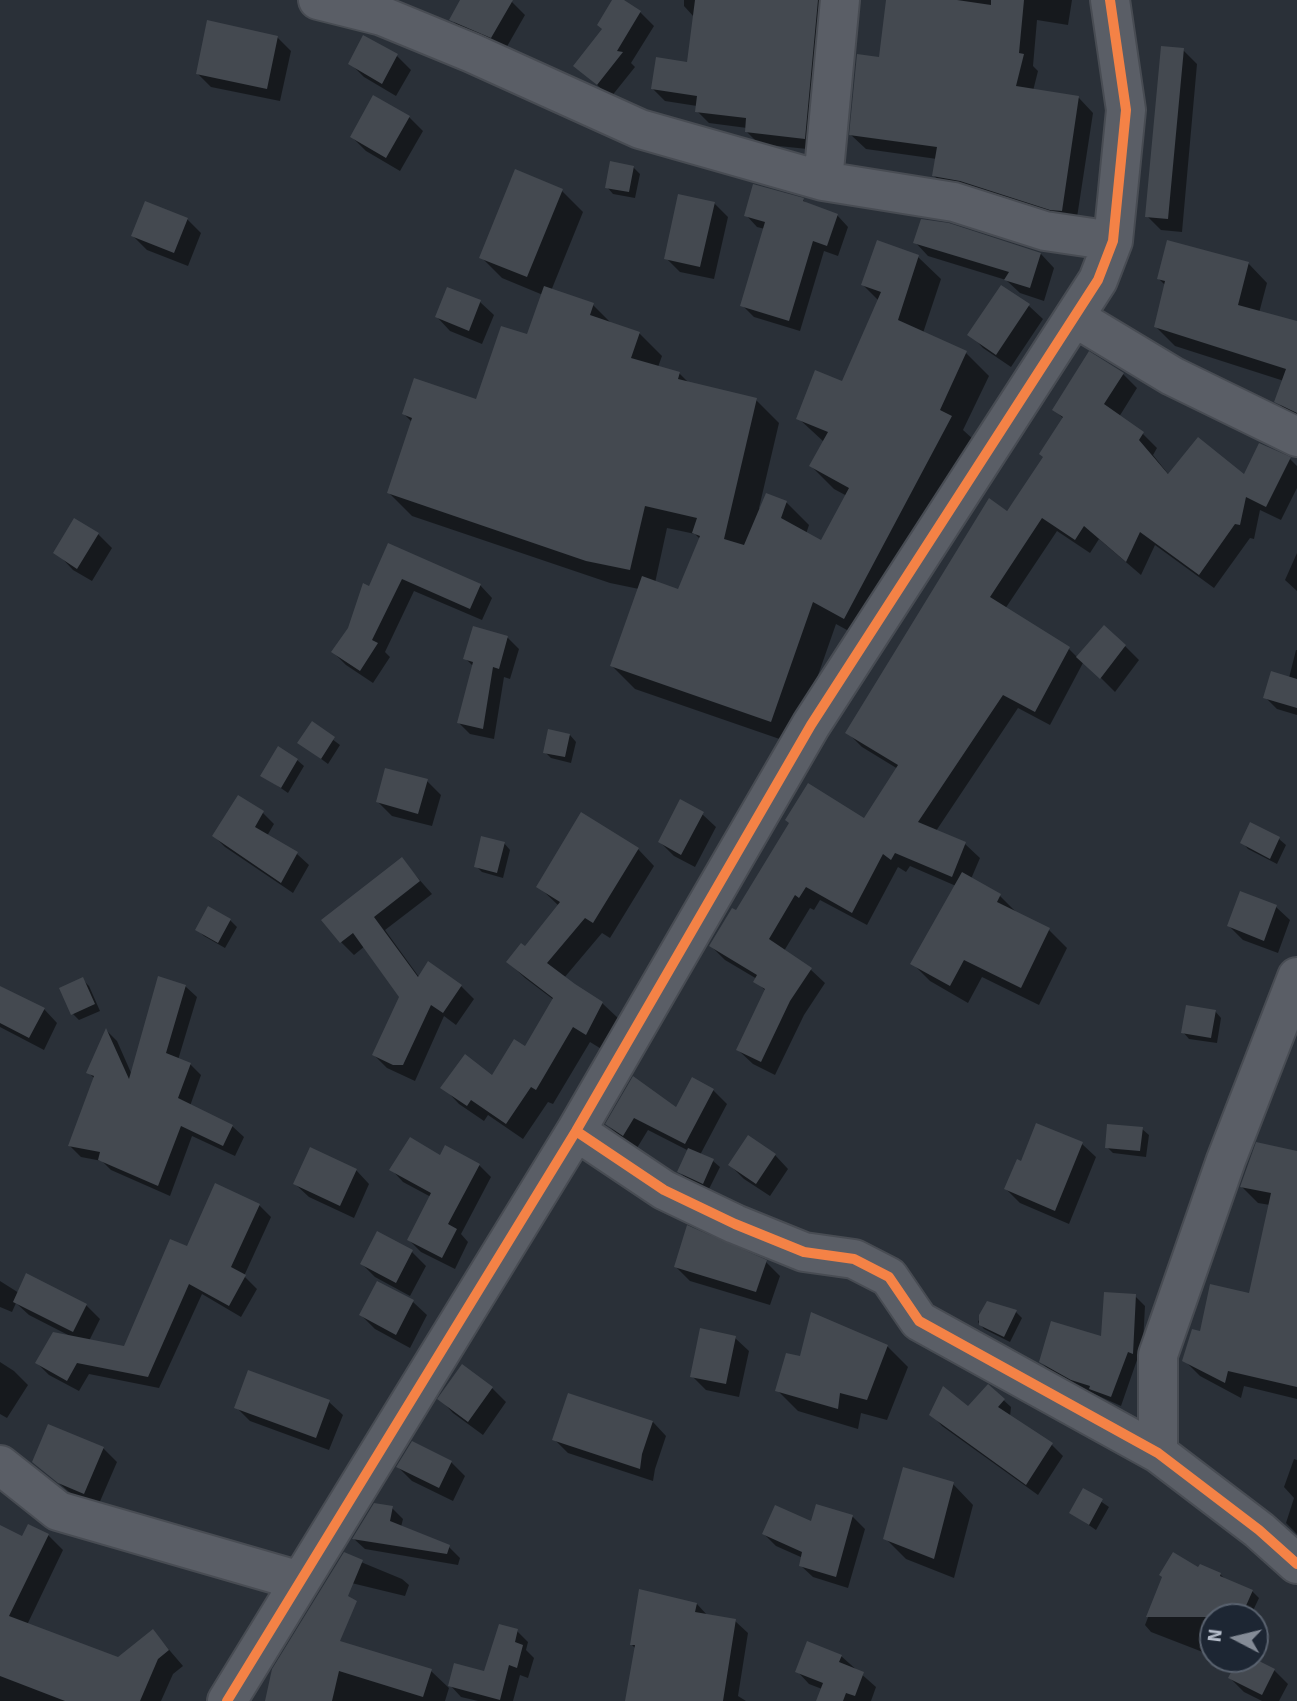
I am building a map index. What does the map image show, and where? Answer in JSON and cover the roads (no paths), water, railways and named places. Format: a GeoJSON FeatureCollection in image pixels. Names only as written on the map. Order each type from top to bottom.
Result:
{"type":"FeatureCollection","features":[{"type":"Feature","properties":{"kind":"street"},"geometry":{"type":"LineString","coordinates":[[318,0],[382,16],[472,53],[640,129],[823,181],[954,202],[1045,231],[1113,241]]}},
{"type":"Feature","properties":{"kind":"street"},"geometry":{"type":"LineString","coordinates":[[823,181],[840,0]]}},
{"type":"Feature","properties":{"kind":"street"},"geometry":{"type":"LineString","coordinates":[[227,1701],[576,1132],[811,725],[1098,280],[1113,241],[1126,110],[1110,0]]}},
{"type":"Feature","properties":{"kind":"street"},"geometry":{"type":"LineString","coordinates":[[1074,317],[1172,376],[1297,437]]}},
{"type":"Feature","properties":{"kind":"street"},"geometry":{"type":"LineString","coordinates":[[1158,1452],[1158,1355],[1226,1160],[1297,977]]}},
{"type":"Feature","properties":{"kind":"street"},"geometry":{"type":"LineString","coordinates":[[576,1132],[664,1190],[735,1224],[804,1252],[854,1259],[889,1277],[919,1321],[1158,1452],[1259,1530],[1297,1564]]}},
{"type":"Feature","properties":{"kind":"street"},"geometry":{"type":"LineString","coordinates":[[0,1465],[58,1511],[300,1581]]}}]}
